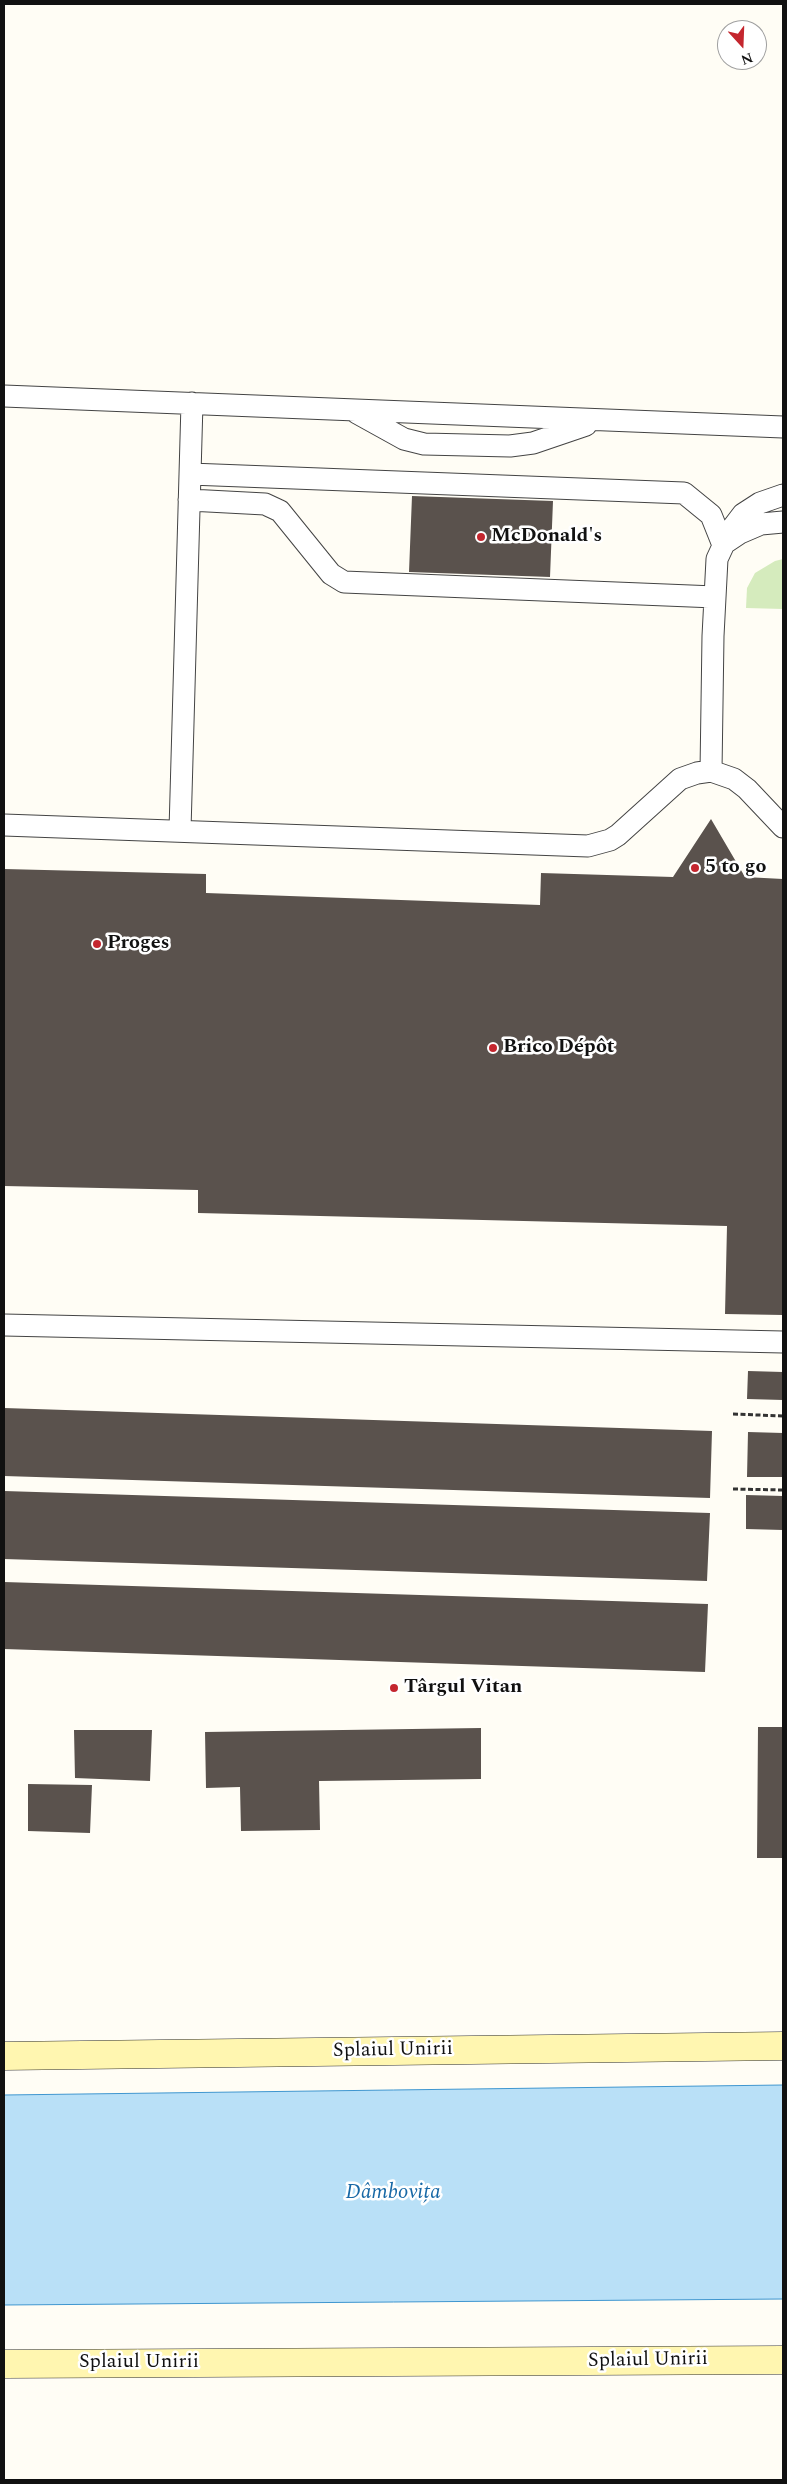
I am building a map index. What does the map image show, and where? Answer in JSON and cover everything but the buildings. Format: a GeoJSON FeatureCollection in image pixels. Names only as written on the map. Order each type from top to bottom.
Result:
{"type":"FeatureCollection","features":[{"type":"Feature","properties":{"kind":"main road","name":"Splaiul Unirii"},"geometry":{"type":"LineString","coordinates":[[4,2056],[783,2046]]}},
{"type":"Feature","properties":{"kind":"main road","name":"Splaiul Unirii"},"geometry":{"type":"LineString","coordinates":[[4,2364],[783,2360]]}},
{"type":"Feature","properties":{"kind":"lane"},"geometry":{"type":"LineString","coordinates":[[4,396],[783,427]]}},
{"type":"Feature","properties":{"kind":"lane"},"geometry":{"type":"LineString","coordinates":[[180,830],[192,404]]}},
{"type":"Feature","properties":{"kind":"lane"},"geometry":{"type":"LineString","coordinates":[[351,410],[404,439],[424,444],[510,446],[533,443],[600,420]]}},
{"type":"Feature","properties":{"kind":"lane"},"geometry":{"type":"LineString","coordinates":[[190,474],[684,493],[711,515],[723,545]]}},
{"type":"Feature","properties":{"kind":"lane"},"geometry":{"type":"LineString","coordinates":[[711,772],[717,559],[730,531],[743,514],[760,503],[783,496]]}},
{"type":"Feature","properties":{"kind":"lane"},"geometry":{"type":"LineString","coordinates":[[189,500],[265,504],[280,510],[331,574],[344,582],[715,597]]}},
{"type":"Feature","properties":{"kind":"lane"},"geometry":{"type":"LineString","coordinates":[[723,545],[740,533],[761,524],[783,522]]}},
{"type":"Feature","properties":{"kind":"lane"},"geometry":{"type":"LineString","coordinates":[[4,825],[588,846],[610,840],[618,835],[680,779],[697,773],[711,772],[734,779],[748,789],[783,827]]}},
{"type":"Feature","properties":{"kind":"lane"},"geometry":{"type":"LineString","coordinates":[[4,1325],[783,1342]]}},
{"type":"Feature","properties":{"kind":"path"},"geometry":{"type":"LineString","coordinates":[[733,1414],[783,1416]]}},
{"type":"Feature","properties":{"kind":"path"},"geometry":{"type":"LineString","coordinates":[[733,1489],[783,1490]]}},
{"type":"Feature","properties":{"kind":"green space"},"geometry":{"type":"Polygon","coordinates":[[[783,559],[783,609],[746,608],[747,588],[755,573],[775,561],[783,559]]]}},
{"type":"Feature","properties":{"kind":"water","name":"Dâmbovița"},"geometry":{"type":"Polygon","coordinates":[[[783,2085],[783,2299],[4,2305],[4,2095],[783,2085]]]}},
{"type":"Feature","properties":{"kind":"place","name":"McDonald's"},"geometry":{"type":"Point","coordinates":[481,537]}},
{"type":"Feature","properties":{"kind":"place","name":"5 to go"},"geometry":{"type":"Point","coordinates":[695,868]}},
{"type":"Feature","properties":{"kind":"place","name":"Proges"},"geometry":{"type":"Point","coordinates":[97,944]}},
{"type":"Feature","properties":{"kind":"place","name":"Brico Dépôt"},"geometry":{"type":"Point","coordinates":[493,1048]}},
{"type":"Feature","properties":{"kind":"place","name":"Târgul Vitan"},"geometry":{"type":"Point","coordinates":[394,1688]}}]}
